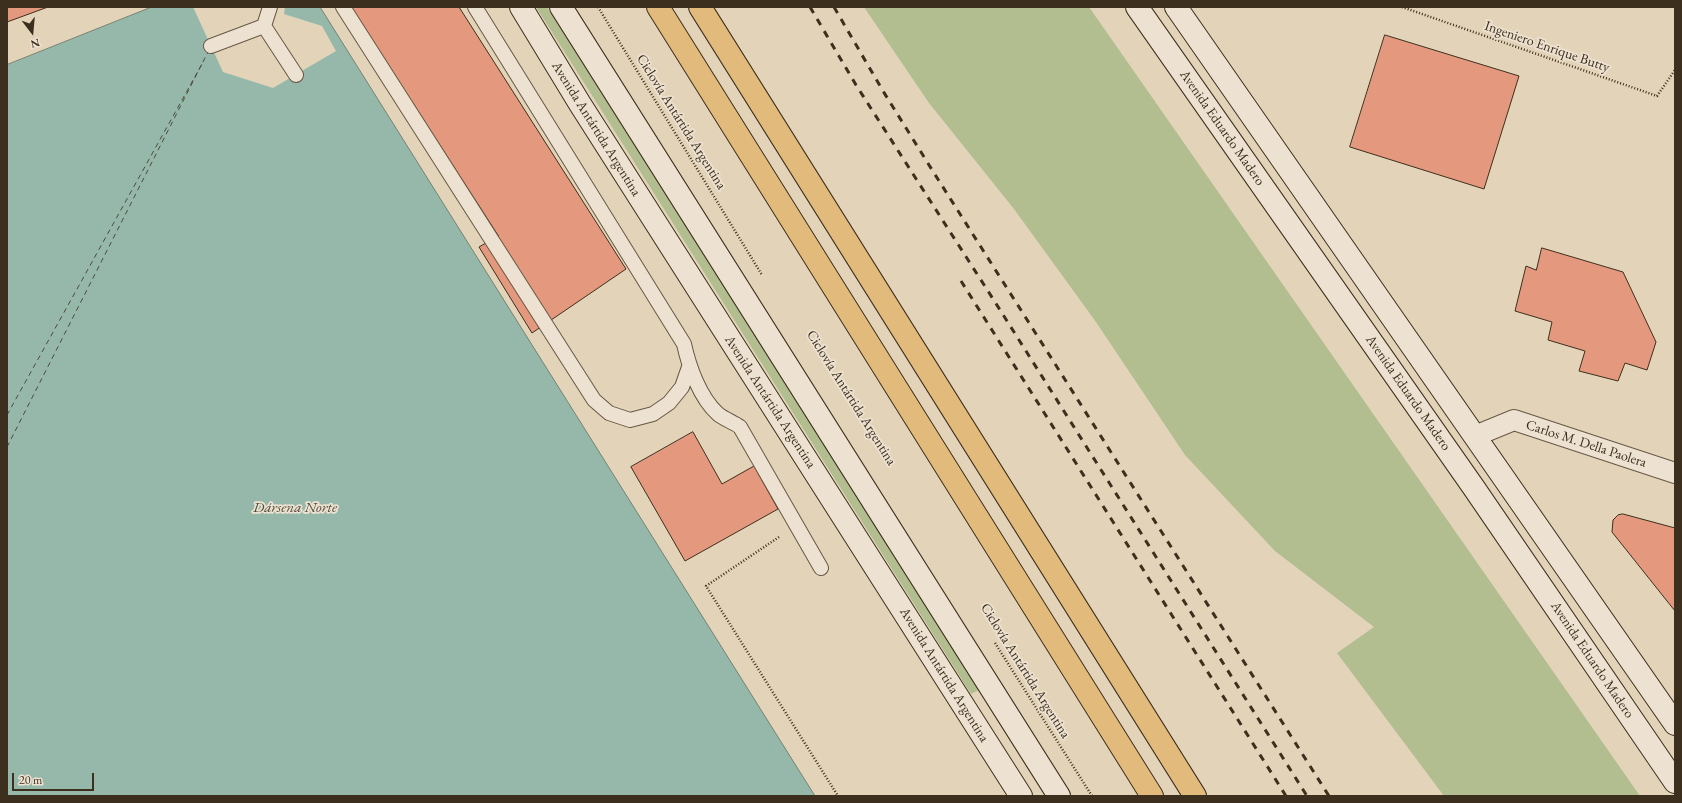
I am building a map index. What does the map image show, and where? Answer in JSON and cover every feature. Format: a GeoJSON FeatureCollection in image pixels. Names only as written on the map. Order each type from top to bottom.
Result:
{"type":"FeatureCollection","features":[{"type":"Feature","properties":{"kind":"highway"},"geometry":{"type":"LineString","coordinates":[[658,7],[1152,796]]}},
{"type":"Feature","properties":{"kind":"highway"},"geometry":{"type":"LineString","coordinates":[[700,7],[1195,796]]}},
{"type":"Feature","properties":{"kind":"main road","name":"Avenida Antártida Argentina"},"geometry":{"type":"LineString","coordinates":[[521,7],[584,110],[1021,796]]}},
{"type":"Feature","properties":{"kind":"main road"},"geometry":{"type":"LineString","coordinates":[[561,7],[1060,796]]}},
{"type":"Feature","properties":{"kind":"main road","name":"Avenida Eduardo Madero"},"geometry":{"type":"LineString","coordinates":[[1137,7],[1469,482],[1675,782]]}},
{"type":"Feature","properties":{"kind":"main road","name":"Avenida Eduardo Madero"},"geometry":{"type":"LineString","coordinates":[[1176,7],[1675,724]]}},
{"type":"Feature","properties":{"kind":"street","name":"Carlos M. Della Paolera"},"geometry":{"type":"LineString","coordinates":[[1475,436],[1514,420],[1675,473]]}},
{"type":"Feature","properties":{"kind":"lane"},"geometry":{"type":"LineString","coordinates":[[264,26],[270,7]]}},
{"type":"Feature","properties":{"kind":"lane"},"geometry":{"type":"LineString","coordinates":[[343,7],[594,400],[609,413],[630,420],[653,414],[668,403],[682,387],[689,367]]}},
{"type":"Feature","properties":{"kind":"lane"},"geometry":{"type":"LineString","coordinates":[[475,7],[684,344],[689,367],[707,400],[718,414],[740,426],[821,568]]}},
{"type":"Feature","properties":{"kind":"lane"},"geometry":{"type":"LineString","coordinates":[[211,46],[264,26]]}},
{"type":"Feature","properties":{"kind":"lane"},"geometry":{"type":"LineString","coordinates":[[264,26],[296,75]]}},
{"type":"Feature","properties":{"kind":"path","name":"Ciclovía Antártida Argentina"},"geometry":{"type":"LineString","coordinates":[[598,7],[766,281]]}},
{"type":"Feature","properties":{"kind":"path","name":"Ingeniero Enrique Butty"},"geometry":{"type":"LineString","coordinates":[[1402,7],[1657,96],[1675,70]]}},
{"type":"Feature","properties":{"kind":"path"},"geometry":{"type":"LineString","coordinates":[[796,525],[706,586],[838,796]]}},
{"type":"Feature","properties":{"kind":"path","name":"Ciclovía Antártida Argentina"},"geometry":{"type":"LineString","coordinates":[[994,642],[1092,796]]}},
{"type":"Feature","properties":{"kind":"green space"},"geometry":{"type":"Polygon","coordinates":[[[536,7],[547,7],[979,690],[971,694],[536,7]]]}},
{"type":"Feature","properties":{"kind":"green space"},"geometry":{"type":"Polygon","coordinates":[[[864,7],[1089,7],[1640,796],[1444,796],[1337,653],[1374,627],[1275,551],[1185,455],[1096,322],[1014,209],[929,103],[864,7]]]}},
{"type":"Feature","properties":{"kind":"water","name":"Dársena Norte"},"geometry":{"type":"Polygon","coordinates":[[[152,7],[320,7],[815,796],[7,796],[7,65],[152,7]]]}},
{"type":"Feature","properties":{"kind":"pier"},"geometry":{"type":"Polygon","coordinates":[[[193,7],[285,7],[284,14],[322,26],[336,51],[273,88],[223,72],[193,7]]]}},
{"type":"Feature","properties":{"kind":"building"},"geometry":{"type":"Polygon","coordinates":[[[7,7],[48,7],[7,22],[7,7]]]}},
{"type":"Feature","properties":{"kind":"building"},"geometry":{"type":"Polygon","coordinates":[[[351,7],[459,7],[626,269],[532,333],[479,247],[498,236],[351,7]]]}},
{"type":"Feature","properties":{"kind":"building"},"geometry":{"type":"Polygon","coordinates":[[[1385,35],[1519,76],[1484,189],[1350,147],[1385,35]]]}},
{"type":"Feature","properties":{"kind":"building"},"geometry":{"type":"Polygon","coordinates":[[[1542,248],[1623,272],[1656,342],[1647,370],[1625,363],[1618,381],[1579,371],[1585,351],[1548,340],[1552,322],[1515,311],[1526,266],[1536,270],[1542,248]]]}},
{"type":"Feature","properties":{"kind":"building"},"geometry":{"type":"Polygon","coordinates":[[[693,432],[722,484],[754,466],[778,509],[685,561],[631,467],[693,432]]]}},
{"type":"Feature","properties":{"kind":"building"},"geometry":{"type":"Polygon","coordinates":[[[1623,514],[1675,528],[1675,611],[1612,532],[1613,520],[1618,515],[1623,514]]]}},
{"type":"Feature","properties":{"kind":"ferry route"},"geometry":{"type":"LineString","coordinates":[[7,447],[208,52]]}},
{"type":"Feature","properties":{"kind":"ferry route"},"geometry":{"type":"LineString","coordinates":[[7,415],[202,64]]}},
{"type":"Feature","properties":{"kind":"railway"},"geometry":{"type":"LineString","coordinates":[[810,7],[856,85],[1307,796]]}},
{"type":"Feature","properties":{"kind":"railway"},"geometry":{"type":"LineString","coordinates":[[834,7],[883,91],[934,173],[1329,796]]}},
{"type":"Feature","properties":{"kind":"railway"},"geometry":{"type":"LineString","coordinates":[[961,281],[1286,796]]}}]}
